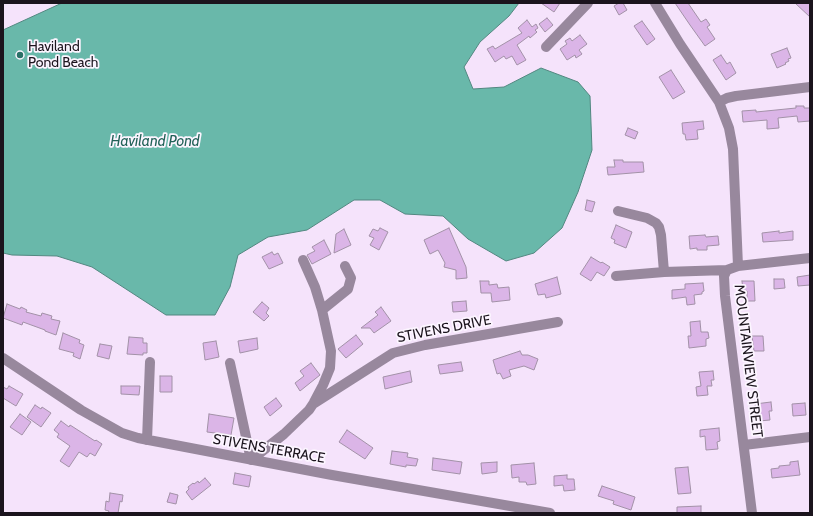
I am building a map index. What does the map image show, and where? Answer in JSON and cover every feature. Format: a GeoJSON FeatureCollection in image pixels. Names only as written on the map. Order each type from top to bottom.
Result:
{"type":"FeatureCollection","features":[{"type":"Feature","properties":{"kind":"street"},"geometry":{"type":"LineString","coordinates":[[546,47],[588,3]]}},
{"type":"Feature","properties":{"kind":"street","name":"MOUNTAINVIEW STREET"},"geometry":{"type":"LineString","coordinates":[[655,3],[719,102],[729,128],[733,149],[738,266],[727,270],[724,276],[724,282],[752,513]]}},
{"type":"Feature","properties":{"kind":"street"},"geometry":{"type":"LineString","coordinates":[[719,102],[726,98],[736,96],[810,87]]}},
{"type":"Feature","properties":{"kind":"street"},"geometry":{"type":"LineString","coordinates":[[618,211],[647,218],[656,223],[659,227],[661,235],[664,272]]}},
{"type":"Feature","properties":{"kind":"street"},"geometry":{"type":"LineString","coordinates":[[738,266],[810,258]]}},
{"type":"Feature","properties":{"kind":"street"},"geometry":{"type":"LineString","coordinates":[[303,260],[315,287],[322,310],[331,351],[330,368],[323,385],[312,404]]}},
{"type":"Feature","properties":{"kind":"street"},"geometry":{"type":"LineString","coordinates":[[322,310],[348,289],[351,278],[345,266]]}},
{"type":"Feature","properties":{"kind":"street"},"geometry":{"type":"LineString","coordinates":[[616,276],[664,272],[727,270]]}},
{"type":"Feature","properties":{"kind":"street","name":"STIVENS DRIVE"},"geometry":{"type":"LineString","coordinates":[[251,460],[284,434],[309,410],[312,404],[393,353],[425,345],[558,322]]}},
{"type":"Feature","properties":{"kind":"street","name":"STIVENS TERRACE"},"geometry":{"type":"LineString","coordinates":[[3,358],[82,410],[122,433],[147,440],[251,460],[550,513]]}},
{"type":"Feature","properties":{"kind":"street"},"geometry":{"type":"LineString","coordinates":[[147,440],[150,362]]}},
{"type":"Feature","properties":{"kind":"street"},"geometry":{"type":"LineString","coordinates":[[230,363],[251,460]]}},
{"type":"Feature","properties":{"kind":"street"},"geometry":{"type":"LineString","coordinates":[[744,445],[810,437]]}},
{"type":"Feature","properties":{"kind":"water","name":"Haviland Pond"},"geometry":{"type":"Polygon","coordinates":[[[62,3],[519,3],[509,16],[480,42],[464,67],[473,89],[504,87],[541,68],[578,82],[590,96],[592,150],[578,192],[562,228],[534,253],[506,261],[468,239],[443,216],[405,214],[380,200],[354,200],[307,230],[268,237],[238,255],[230,287],[215,315],[166,315],[92,267],[57,256],[12,255],[3,253],[3,30],[62,3]]]}},
{"type":"Feature","properties":{"kind":"building"},"geometry":{"type":"Polygon","coordinates":[[[541,3],[560,3],[554,12],[541,3]]]}},
{"type":"Feature","properties":{"kind":"building"},"geometry":{"type":"Polygon","coordinates":[[[619,3],[623,3],[627,10],[619,15],[614,6],[619,3]]]}},
{"type":"Feature","properties":{"kind":"building"},"geometry":{"type":"Polygon","coordinates":[[[675,3],[688,3],[701,22],[706,19],[710,25],[707,27],[715,39],[705,46],[675,3]]]}},
{"type":"Feature","properties":{"kind":"building"},"geometry":{"type":"Polygon","coordinates":[[[795,3],[810,3],[810,17],[795,3]]]}},
{"type":"Feature","properties":{"kind":"building"},"geometry":{"type":"Polygon","coordinates":[[[547,18],[553,25],[545,32],[539,24],[547,18]]]}},
{"type":"Feature","properties":{"kind":"building"},"geometry":{"type":"Polygon","coordinates":[[[527,20],[532,27],[536,24],[538,28],[535,30],[537,32],[530,38],[529,36],[517,45],[526,60],[517,65],[512,56],[506,59],[504,56],[495,62],[487,49],[493,46],[495,49],[522,33],[518,28],[527,20]]]}},
{"type":"Feature","properties":{"kind":"building"},"geometry":{"type":"Polygon","coordinates":[[[642,21],[655,39],[647,45],[634,26],[642,21]]]}},
{"type":"Feature","properties":{"kind":"building"},"geometry":{"type":"Polygon","coordinates":[[[580,35],[587,44],[579,50],[582,54],[576,58],[575,55],[567,60],[560,49],[567,44],[565,41],[570,38],[572,41],[580,35]]]}},
{"type":"Feature","properties":{"kind":"building"},"geometry":{"type":"Polygon","coordinates":[[[787,48],[791,58],[788,59],[789,61],[785,63],[786,64],[777,68],[771,54],[787,48]]]}},
{"type":"Feature","properties":{"kind":"building"},"geometry":{"type":"Polygon","coordinates":[[[721,55],[727,64],[730,62],[736,73],[726,80],[713,60],[721,55]]]}},
{"type":"Feature","properties":{"kind":"building"},"geometry":{"type":"Polygon","coordinates":[[[671,70],[685,92],[673,99],[659,77],[671,70]]]}},
{"type":"Feature","properties":{"kind":"building"},"geometry":{"type":"Polygon","coordinates":[[[796,106],[810,108],[810,121],[798,122],[797,116],[778,118],[779,128],[767,129],[767,120],[743,122],[742,111],[756,110],[756,112],[796,108],[796,106]]]}},
{"type":"Feature","properties":{"kind":"building"},"geometry":{"type":"Polygon","coordinates":[[[703,121],[704,129],[697,130],[698,139],[686,140],[685,134],[683,134],[682,123],[703,121]]]}},
{"type":"Feature","properties":{"kind":"building"},"geometry":{"type":"Polygon","coordinates":[[[628,128],[638,132],[635,139],[625,135],[628,128]]]}},
{"type":"Feature","properties":{"kind":"building"},"geometry":{"type":"Polygon","coordinates":[[[614,160],[623,160],[623,162],[643,162],[644,172],[608,175],[607,167],[615,167],[614,160]]]}},
{"type":"Feature","properties":{"kind":"building"},"geometry":{"type":"Polygon","coordinates":[[[587,200],[595,202],[592,212],[585,210],[587,200]]]}},
{"type":"Feature","properties":{"kind":"building"},"geometry":{"type":"Polygon","coordinates":[[[616,225],[632,232],[626,248],[614,243],[615,240],[611,238],[616,225]]]}},
{"type":"Feature","properties":{"kind":"building"},"geometry":{"type":"Polygon","coordinates":[[[380,228],[388,232],[379,250],[370,245],[374,238],[369,236],[373,229],[378,231],[380,228]]]}},
{"type":"Feature","properties":{"kind":"building"},"geometry":{"type":"Polygon","coordinates":[[[449,228],[466,267],[467,278],[456,279],[456,270],[444,267],[445,263],[438,250],[430,254],[424,240],[449,228]]]}},
{"type":"Feature","properties":{"kind":"building"},"geometry":{"type":"Polygon","coordinates":[[[344,229],[351,245],[334,253],[336,234],[344,229]]]}},
{"type":"Feature","properties":{"kind":"building"},"geometry":{"type":"Polygon","coordinates":[[[779,231],[779,233],[793,231],[793,240],[763,242],[762,233],[779,231]]]}},
{"type":"Feature","properties":{"kind":"building"},"geometry":{"type":"Polygon","coordinates":[[[705,235],[706,237],[718,236],[719,245],[707,246],[707,250],[697,250],[697,248],[690,249],[689,236],[705,235]]]}},
{"type":"Feature","properties":{"kind":"building"},"geometry":{"type":"Polygon","coordinates":[[[324,240],[331,254],[312,264],[307,255],[315,251],[312,247],[324,240]]]}},
{"type":"Feature","properties":{"kind":"building"},"geometry":{"type":"Polygon","coordinates":[[[272,252],[274,255],[278,253],[283,263],[269,269],[262,257],[272,252]]]}},
{"type":"Feature","properties":{"kind":"building"},"geometry":{"type":"Polygon","coordinates":[[[591,257],[610,267],[604,276],[597,272],[591,281],[580,274],[591,257]]]}},
{"type":"Feature","properties":{"kind":"building"},"geometry":{"type":"Polygon","coordinates":[[[810,275],[810,285],[798,286],[797,277],[810,275]]]}},
{"type":"Feature","properties":{"kind":"building"},"geometry":{"type":"Polygon","coordinates":[[[557,277],[561,294],[546,298],[545,294],[538,295],[535,284],[557,277]]]}},
{"type":"Feature","properties":{"kind":"building"},"geometry":{"type":"Polygon","coordinates":[[[774,279],[784,279],[785,288],[774,289],[774,279]]]}},
{"type":"Feature","properties":{"kind":"building"},"geometry":{"type":"Polygon","coordinates":[[[480,281],[489,281],[489,285],[497,284],[498,288],[509,287],[510,300],[492,302],[491,293],[481,293],[480,281]]]}},
{"type":"Feature","properties":{"kind":"building"},"geometry":{"type":"Polygon","coordinates":[[[742,281],[754,281],[755,301],[747,301],[747,291],[743,291],[742,281]]]}},
{"type":"Feature","properties":{"kind":"building"},"geometry":{"type":"Polygon","coordinates":[[[703,283],[704,291],[702,294],[694,295],[695,304],[687,305],[686,297],[672,299],[672,290],[685,289],[685,284],[703,283]]]}},
{"type":"Feature","properties":{"kind":"building"},"geometry":{"type":"Polygon","coordinates":[[[466,301],[467,311],[453,312],[452,302],[466,301]]]}},
{"type":"Feature","properties":{"kind":"building"},"geometry":{"type":"Polygon","coordinates":[[[262,302],[269,308],[266,313],[269,316],[264,321],[253,312],[262,302]]]}},
{"type":"Feature","properties":{"kind":"building"},"geometry":{"type":"Polygon","coordinates":[[[7,304],[20,309],[21,307],[27,310],[26,312],[41,316],[42,313],[52,316],[51,319],[60,321],[56,335],[23,322],[22,325],[3,318],[7,304]]]}},
{"type":"Feature","properties":{"kind":"building"},"geometry":{"type":"Polygon","coordinates":[[[381,307],[391,321],[374,333],[370,328],[361,328],[378,315],[375,312],[381,307]]]}},
{"type":"Feature","properties":{"kind":"building"},"geometry":{"type":"Polygon","coordinates":[[[700,321],[701,332],[708,332],[709,338],[706,339],[706,346],[689,348],[688,336],[691,336],[690,322],[700,321]]]}},
{"type":"Feature","properties":{"kind":"building"},"geometry":{"type":"Polygon","coordinates":[[[63,333],[80,340],[79,343],[84,345],[80,359],[73,356],[74,353],[59,349],[63,333]]]}},
{"type":"Feature","properties":{"kind":"building"},"geometry":{"type":"Polygon","coordinates":[[[356,335],[363,344],[346,358],[338,349],[356,335]]]}},
{"type":"Feature","properties":{"kind":"building"},"geometry":{"type":"Polygon","coordinates":[[[752,336],[763,336],[764,351],[754,351],[752,336]]]}},
{"type":"Feature","properties":{"kind":"building"},"geometry":{"type":"Polygon","coordinates":[[[129,337],[143,338],[143,343],[147,343],[147,353],[143,353],[143,355],[127,354],[129,337]]]}},
{"type":"Feature","properties":{"kind":"building"},"geometry":{"type":"Polygon","coordinates":[[[257,338],[258,349],[240,353],[238,341],[257,338]]]}},
{"type":"Feature","properties":{"kind":"building"},"geometry":{"type":"Polygon","coordinates":[[[216,341],[219,357],[205,360],[203,343],[216,341]]]}},
{"type":"Feature","properties":{"kind":"building"},"geometry":{"type":"Polygon","coordinates":[[[100,344],[112,346],[109,359],[97,356],[100,344]]]}},
{"type":"Feature","properties":{"kind":"building"},"geometry":{"type":"Polygon","coordinates":[[[520,351],[522,355],[528,355],[538,359],[534,370],[524,366],[509,370],[511,376],[503,379],[500,373],[497,374],[493,360],[520,351]]]}},
{"type":"Feature","properties":{"kind":"building"},"geometry":{"type":"Polygon","coordinates":[[[461,362],[463,371],[440,374],[438,365],[461,362]]]}},
{"type":"Feature","properties":{"kind":"building"},"geometry":{"type":"Polygon","coordinates":[[[311,363],[320,375],[300,391],[295,383],[304,376],[300,371],[311,363]]]}},
{"type":"Feature","properties":{"kind":"building"},"geometry":{"type":"Polygon","coordinates":[[[410,371],[412,382],[385,389],[383,377],[410,371]]]}},
{"type":"Feature","properties":{"kind":"building"},"geometry":{"type":"Polygon","coordinates":[[[713,371],[714,380],[711,380],[712,386],[707,386],[708,395],[697,396],[696,387],[701,386],[699,372],[713,371]]]}},
{"type":"Feature","properties":{"kind":"building"},"geometry":{"type":"Polygon","coordinates":[[[160,376],[172,376],[172,392],[160,392],[160,376]]]}},
{"type":"Feature","properties":{"kind":"building"},"geometry":{"type":"Polygon","coordinates":[[[9,386],[23,394],[16,406],[3,398],[3,387],[7,389],[9,386]]]}},
{"type":"Feature","properties":{"kind":"building"},"geometry":{"type":"Polygon","coordinates":[[[121,386],[140,386],[139,395],[121,394],[121,386]]]}},
{"type":"Feature","properties":{"kind":"building"},"geometry":{"type":"Polygon","coordinates":[[[276,398],[282,406],[270,416],[264,407],[276,398]]]}},
{"type":"Feature","properties":{"kind":"building"},"geometry":{"type":"Polygon","coordinates":[[[771,402],[772,411],[769,411],[770,420],[759,421],[755,404],[771,402]]]}},
{"type":"Feature","properties":{"kind":"building"},"geometry":{"type":"Polygon","coordinates":[[[805,403],[806,415],[793,416],[792,404],[805,403]]]}},
{"type":"Feature","properties":{"kind":"building"},"geometry":{"type":"Polygon","coordinates":[[[35,405],[41,409],[42,407],[51,413],[41,427],[27,417],[35,405]]]}},
{"type":"Feature","properties":{"kind":"building"},"geometry":{"type":"Polygon","coordinates":[[[20,414],[31,422],[22,435],[10,427],[20,414]]]}},
{"type":"Feature","properties":{"kind":"building"},"geometry":{"type":"Polygon","coordinates":[[[209,414],[234,418],[231,435],[207,432],[209,414]]]}},
{"type":"Feature","properties":{"kind":"building"},"geometry":{"type":"Polygon","coordinates":[[[61,421],[69,427],[70,425],[102,444],[95,456],[90,453],[87,457],[79,452],[69,467],[60,461],[70,446],[57,437],[59,434],[54,430],[61,421]]]}},
{"type":"Feature","properties":{"kind":"building"},"geometry":{"type":"Polygon","coordinates":[[[719,428],[720,441],[717,442],[718,449],[706,450],[705,436],[700,437],[700,430],[719,428]]]}},
{"type":"Feature","properties":{"kind":"building"},"geometry":{"type":"Polygon","coordinates":[[[347,430],[373,448],[365,459],[339,442],[347,430]]]}},
{"type":"Feature","properties":{"kind":"building"},"geometry":{"type":"Polygon","coordinates":[[[392,451],[408,453],[407,457],[418,459],[416,466],[406,465],[406,467],[390,464],[392,451]]]}},
{"type":"Feature","properties":{"kind":"building"},"geometry":{"type":"Polygon","coordinates":[[[433,458],[462,462],[460,474],[432,470],[433,458]]]}},
{"type":"Feature","properties":{"kind":"building"},"geometry":{"type":"Polygon","coordinates":[[[798,461],[800,475],[772,478],[771,469],[779,468],[779,466],[790,465],[790,462],[798,461]]]}},
{"type":"Feature","properties":{"kind":"building"},"geometry":{"type":"Polygon","coordinates":[[[497,462],[497,472],[482,474],[481,463],[497,462]]]}},
{"type":"Feature","properties":{"kind":"building"},"geometry":{"type":"Polygon","coordinates":[[[534,463],[536,484],[527,485],[526,482],[519,482],[519,477],[512,478],[511,465],[534,463]]]}},
{"type":"Feature","properties":{"kind":"building"},"geometry":{"type":"Polygon","coordinates":[[[688,467],[691,493],[678,494],[675,468],[688,467]]]}},
{"type":"Feature","properties":{"kind":"building"},"geometry":{"type":"Polygon","coordinates":[[[235,473],[251,476],[249,487],[233,484],[235,473]]]}},
{"type":"Feature","properties":{"kind":"building"},"geometry":{"type":"Polygon","coordinates":[[[567,475],[567,479],[574,479],[575,490],[564,491],[563,485],[554,486],[554,476],[567,475]]]}},
{"type":"Feature","properties":{"kind":"building"},"geometry":{"type":"Polygon","coordinates":[[[205,478],[211,485],[192,500],[186,492],[189,489],[188,487],[198,481],[199,483],[205,478]]]}},
{"type":"Feature","properties":{"kind":"building"},"geometry":{"type":"Polygon","coordinates":[[[602,486],[635,497],[631,510],[613,504],[614,501],[598,496],[602,486]]]}},
{"type":"Feature","properties":{"kind":"building"},"geometry":{"type":"Polygon","coordinates":[[[110,493],[123,495],[122,502],[120,501],[118,513],[108,513],[109,511],[105,510],[106,501],[109,502],[110,493]]]}},
{"type":"Feature","properties":{"kind":"building"},"geometry":{"type":"Polygon","coordinates":[[[170,493],[178,495],[176,504],[167,502],[170,493]]]}},
{"type":"Feature","properties":{"kind":"building"},"geometry":{"type":"Polygon","coordinates":[[[701,506],[701,513],[677,513],[677,507],[701,506]]]}},
{"type":"Feature","properties":{"kind":"place","name":"Haviland Pond Beach"},"geometry":{"type":"Point","coordinates":[20,55]}}]}
